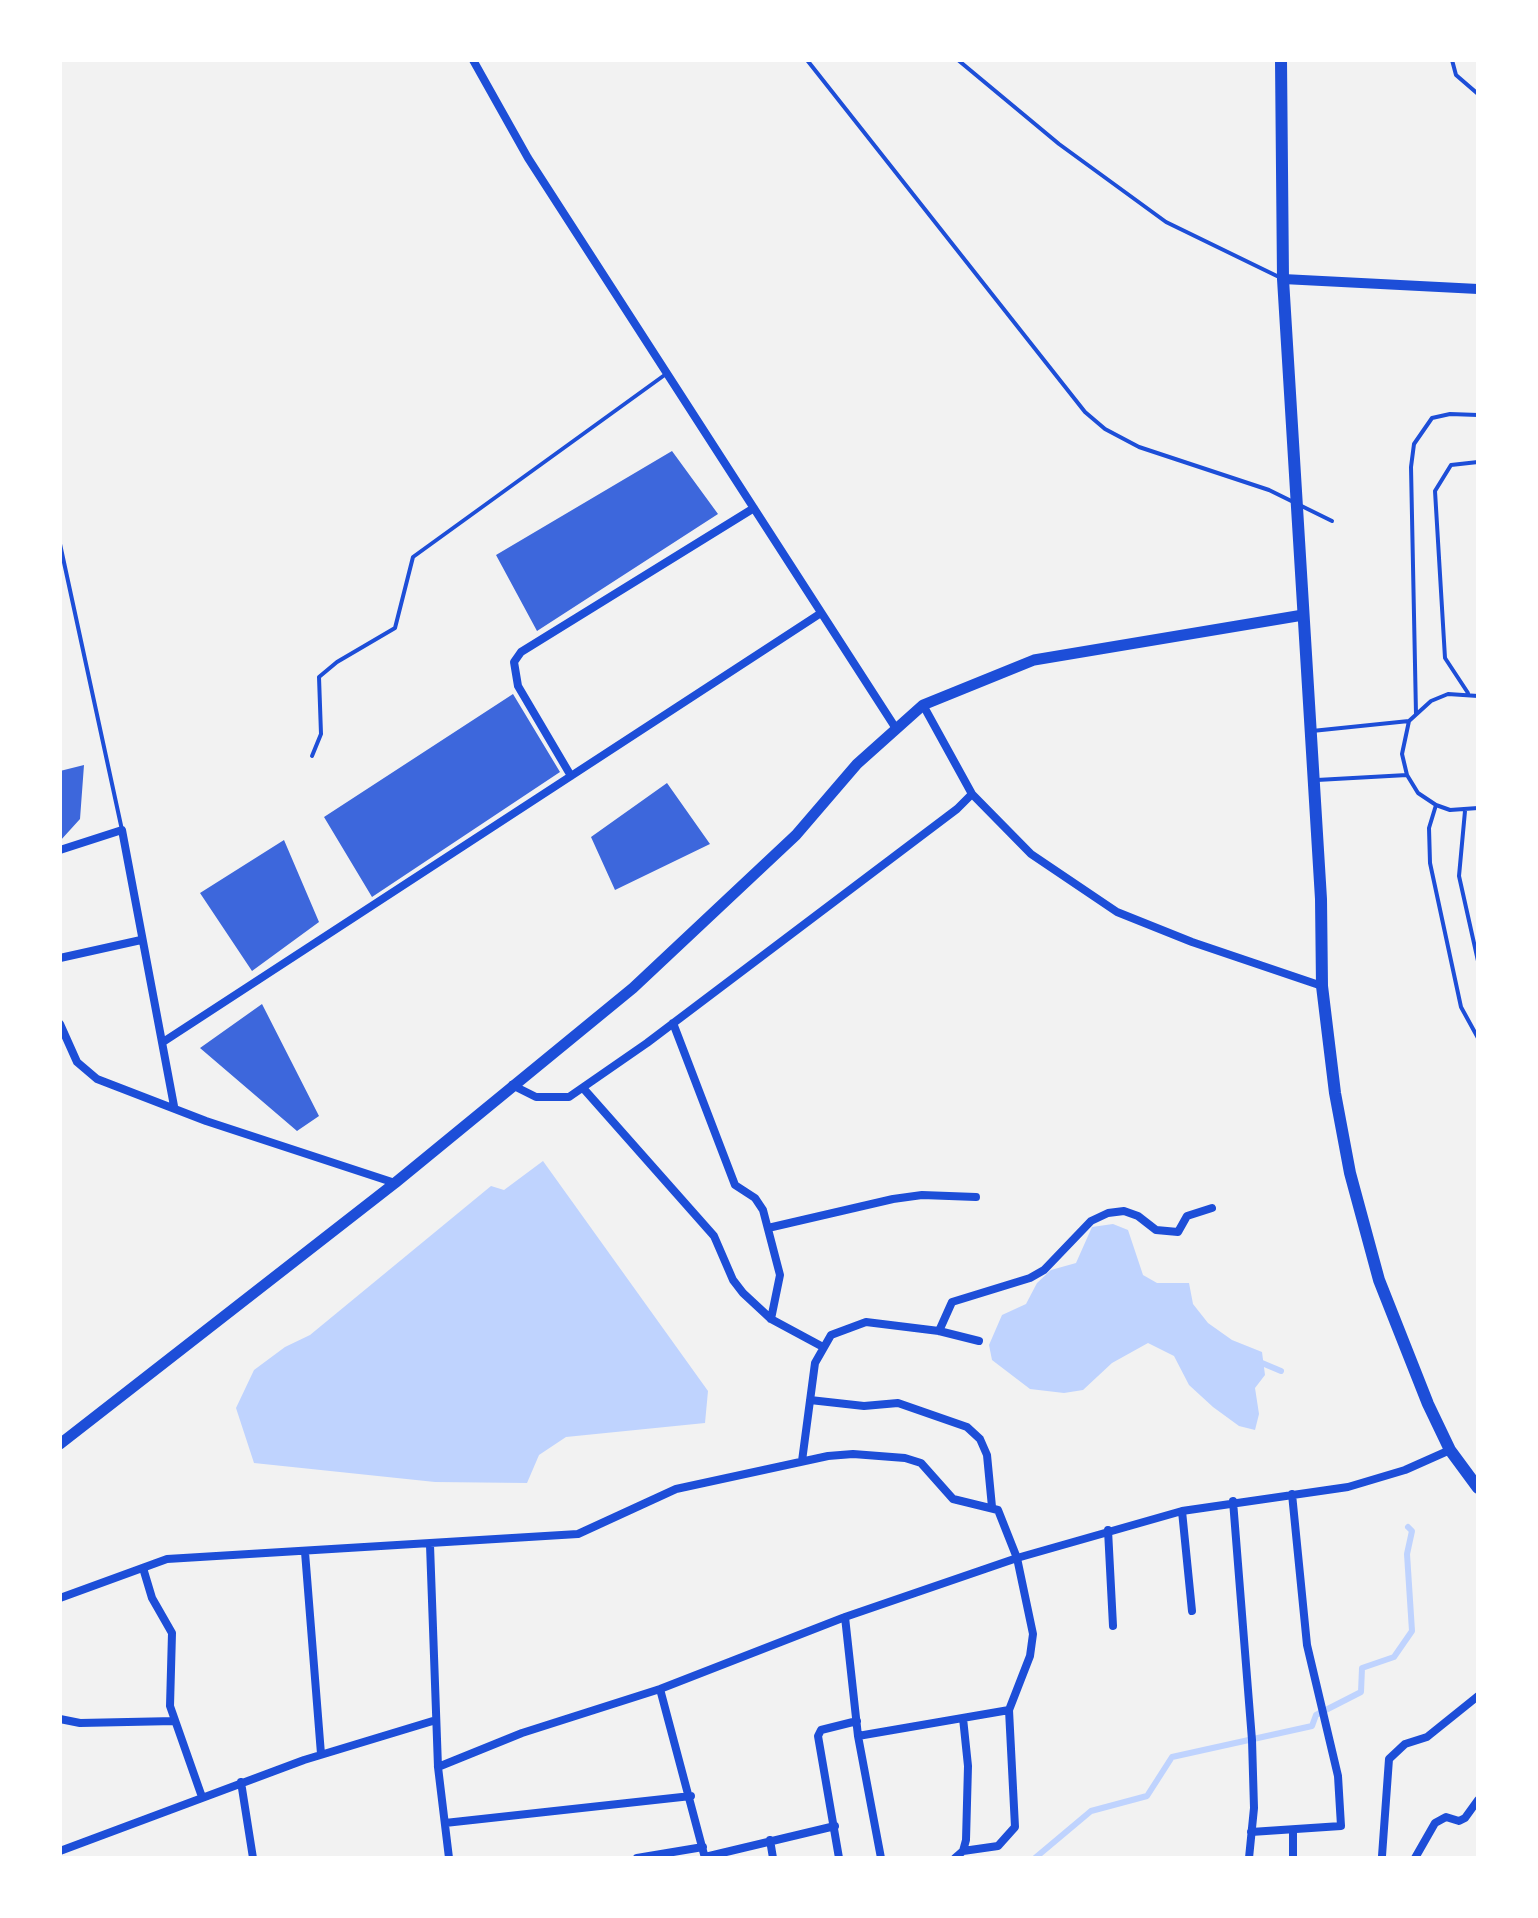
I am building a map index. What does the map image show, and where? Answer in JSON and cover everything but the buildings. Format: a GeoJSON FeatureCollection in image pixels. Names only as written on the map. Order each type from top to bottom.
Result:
{"type":"FeatureCollection","features":[{"type":"Feature","properties":{"kind":"main road"},"geometry":{"type":"LineString","coordinates":[[1281,60],[1283,279],[1322,986],[1335,1093],[1350,1173],[1379,1280],[1409,1360],[1450,1450],[1478,1488]]}},
{"type":"Feature","properties":{"kind":"main road"},"geometry":{"type":"LineString","coordinates":[[60,1444],[395,1183],[657,966],[796,835],[895,727],[923,705],[1034,660],[1303,615]]}},
{"type":"Feature","properties":{"kind":"street"},"geometry":{"type":"LineString","coordinates":[[473,60],[528,158],[895,727]]}},
{"type":"Feature","properties":{"kind":"street"},"geometry":{"type":"LineString","coordinates":[[1283,279],[1478,289]]}},
{"type":"Feature","properties":{"kind":"street"},"geometry":{"type":"LineString","coordinates":[[571,776],[518,686],[514,662],[521,652],[754,508]]}},
{"type":"Feature","properties":{"kind":"street"},"geometry":{"type":"LineString","coordinates":[[163,1042],[821,613]]}},
{"type":"Feature","properties":{"kind":"street"},"geometry":{"type":"LineString","coordinates":[[923,705],[972,794],[1031,854],[1117,912],[1192,942],[1322,986]]}},
{"type":"Feature","properties":{"kind":"street"},"geometry":{"type":"LineString","coordinates":[[511,1085],[536,1097],[554,1100],[569,1097],[673,1023],[945,818],[972,794]]}},
{"type":"Feature","properties":{"kind":"street"},"geometry":{"type":"LineString","coordinates":[[60,850],[122,830],[174,1106]]}},
{"type":"Feature","properties":{"kind":"street"},"geometry":{"type":"LineString","coordinates":[[60,958],[141,940]]}},
{"type":"Feature","properties":{"kind":"street"},"geometry":{"type":"LineString","coordinates":[[673,1023],[735,1185],[755,1198],[768,1228],[780,1275],[771,1319]]}},
{"type":"Feature","properties":{"kind":"street"},"geometry":{"type":"LineString","coordinates":[[60,1024],[69,1047],[84,1071],[206,1121],[395,1183]]}},
{"type":"Feature","properties":{"kind":"street"},"geometry":{"type":"LineString","coordinates":[[583,1088],[714,1236],[733,1280],[771,1319],[823,1347]]}},
{"type":"Feature","properties":{"kind":"street"},"geometry":{"type":"LineString","coordinates":[[768,1228],[893,1199],[922,1195],[976,1197]]}},
{"type":"Feature","properties":{"kind":"street"},"geometry":{"type":"LineString","coordinates":[[939,1331],[952,1302],[1030,1278],[1044,1270],[1091,1221],[1108,1213],[1124,1211],[1138,1216],[1156,1230],[1178,1232],[1187,1216],[1212,1208]]}},
{"type":"Feature","properties":{"kind":"street"},"geometry":{"type":"LineString","coordinates":[[802,1461],[815,1363],[831,1335],[866,1322],[939,1331],[979,1341]]}},
{"type":"Feature","properties":{"kind":"street"},"geometry":{"type":"LineString","coordinates":[[810,1400],[864,1406],[898,1403],[967,1427],[980,1439],[987,1455],[992,1507]]}},
{"type":"Feature","properties":{"kind":"street"},"geometry":{"type":"LineString","coordinates":[[438,1767],[522,1733],[660,1689],[845,1617],[1017,1558],[1182,1511],[1376,1479],[1450,1450]]}},
{"type":"Feature","properties":{"kind":"street"},"geometry":{"type":"LineString","coordinates":[[60,1598],[167,1559],[578,1534],[676,1489],[802,1461],[853,1454],[905,1458],[921,1463],[953,1499],[963,1505],[992,1507],[1002,1516],[1017,1558],[1033,1646],[1009,1710],[1015,1827],[998,1846],[963,1851],[955,1858]]}},
{"type":"Feature","properties":{"kind":"street"},"geometry":{"type":"LineString","coordinates":[[1251,1832],[1341,1826],[1338,1776],[1307,1645],[1292,1494]]}},
{"type":"Feature","properties":{"kind":"street"},"geometry":{"type":"LineString","coordinates":[[1233,1501],[1252,1740],[1249,1858]]}},
{"type":"Feature","properties":{"kind":"street"},"geometry":{"type":"LineString","coordinates":[[1182,1511],[1192,1611]]}},
{"type":"Feature","properties":{"kind":"street"},"geometry":{"type":"LineString","coordinates":[[1108,1530],[1113,1626]]}},
{"type":"Feature","properties":{"kind":"street"},"geometry":{"type":"LineString","coordinates":[[430,1545],[438,1767],[449,1858]]}},
{"type":"Feature","properties":{"kind":"street"},"geometry":{"type":"LineString","coordinates":[[305,1552],[321,1754]]}},
{"type":"Feature","properties":{"kind":"street"},"geometry":{"type":"LineString","coordinates":[[143,1568],[152,1598],[172,1633],[169,1691],[175,1721],[202,1797]]}},
{"type":"Feature","properties":{"kind":"street"},"geometry":{"type":"LineString","coordinates":[[845,1617],[858,1736],[881,1858]]}},
{"type":"Feature","properties":{"kind":"street"},"geometry":{"type":"LineString","coordinates":[[660,1689],[691,1796],[705,1858],[835,1826]]}},
{"type":"Feature","properties":{"kind":"street"},"geometry":{"type":"LineString","coordinates":[[1382,1856],[1389,1759],[1405,1744],[1427,1737],[1478,1696]]}},
{"type":"Feature","properties":{"kind":"street"},"geometry":{"type":"LineString","coordinates":[[858,1736],[1009,1710]]}},
{"type":"Feature","properties":{"kind":"street"},"geometry":{"type":"LineString","coordinates":[[963,1718],[968,1766],[963,1851]]}},
{"type":"Feature","properties":{"kind":"street"},"geometry":{"type":"LineString","coordinates":[[60,1719],[80,1723],[175,1721]]}},
{"type":"Feature","properties":{"kind":"street"},"geometry":{"type":"LineString","coordinates":[[60,1851],[321,1754],[436,1720]]}},
{"type":"Feature","properties":{"kind":"street"},"geometry":{"type":"LineString","coordinates":[[839,1858],[818,1736],[821,1730],[857,1721]]}},
{"type":"Feature","properties":{"kind":"street"},"geometry":{"type":"LineString","coordinates":[[241,1782],[253,1858]]}},
{"type":"Feature","properties":{"kind":"street"},"geometry":{"type":"LineString","coordinates":[[445,1823],[691,1796]]}},
{"type":"Feature","properties":{"kind":"street"},"geometry":{"type":"LineString","coordinates":[[1415,1858],[1435,1823],[1446,1817],[1459,1821],[1465,1818],[1478,1800]]}},
{"type":"Feature","properties":{"kind":"street"},"geometry":{"type":"LineString","coordinates":[[1293,1830],[1293,1858]]}},
{"type":"Feature","properties":{"kind":"street"},"geometry":{"type":"LineString","coordinates":[[770,1840],[773,1858]]}},
{"type":"Feature","properties":{"kind":"street"},"geometry":{"type":"LineString","coordinates":[[637,1858],[703,1847]]}},
{"type":"Feature","properties":{"kind":"lane"},"geometry":{"type":"LineString","coordinates":[[807,60],[1085,412],[1105,429],[1139,447],[1269,490],[1332,521]]}},
{"type":"Feature","properties":{"kind":"lane"},"geometry":{"type":"LineString","coordinates":[[958,60],[1059,144],[1166,222],[1283,279]]}},
{"type":"Feature","properties":{"kind":"lane"},"geometry":{"type":"LineString","coordinates":[[1452,60],[1456,75],[1478,94]]}},
{"type":"Feature","properties":{"kind":"lane"},"geometry":{"type":"LineString","coordinates":[[312,756],[321,734],[319,677],[337,662],[395,628],[413,557],[667,374]]}},
{"type":"Feature","properties":{"kind":"lane"},"geometry":{"type":"LineString","coordinates":[[1416,714],[1411,467],[1414,444],[1432,418],[1450,414],[1478,415]]}},
{"type":"Feature","properties":{"kind":"lane"},"geometry":{"type":"LineString","coordinates":[[1468,693],[1445,658],[1435,491],[1451,465],[1478,461]]}},
{"type":"Feature","properties":{"kind":"lane"},"geometry":{"type":"LineString","coordinates":[[60,544],[122,830]]}},
{"type":"Feature","properties":{"kind":"lane"},"geometry":{"type":"LineString","coordinates":[[1478,696],[1448,694],[1431,701],[1409,721],[1402,754],[1407,775],[1418,793],[1436,805],[1465,811],[1478,808]]}},
{"type":"Feature","properties":{"kind":"lane"},"geometry":{"type":"LineString","coordinates":[[1308,731],[1409,721]]}},
{"type":"Feature","properties":{"kind":"lane"},"geometry":{"type":"LineString","coordinates":[[1312,781],[1407,775]]}},
{"type":"Feature","properties":{"kind":"lane"},"geometry":{"type":"LineString","coordinates":[[1436,805],[1429,828],[1430,863],[1458,997],[1478,1038]]}},
{"type":"Feature","properties":{"kind":"lane"},"geometry":{"type":"LineString","coordinates":[[1465,811],[1459,876],[1478,961]]}},
{"type":"Feature","properties":{"kind":"water"},"geometry":{"type":"Polygon","coordinates":[[[543,1161],[708,1391],[705,1423],[566,1437],[539,1455],[527,1483],[435,1482],[254,1463],[236,1408],[254,1370],[285,1347],[310,1335],[491,1186],[504,1190],[543,1161]]]}},
{"type":"Feature","properties":{"kind":"water"},"geometry":{"type":"Polygon","coordinates":[[[1113,1224],[1128,1230],[1143,1275],[1157,1283],[1189,1283],[1193,1304],[1208,1323],[1232,1340],[1262,1352],[1265,1375],[1255,1388],[1259,1414],[1255,1430],[1239,1426],[1213,1407],[1189,1385],[1174,1356],[1148,1343],[1112,1363],[1083,1390],[1064,1393],[1030,1389],[992,1360],[989,1345],[1002,1315],[1026,1304],[1037,1283],[1051,1270],[1076,1263],[1092,1227],[1113,1224]]]}},
{"type":"Feature","properties":{"kind":"waterway"},"geometry":{"type":"LineString","coordinates":[[1262,1363],[1281,1371]]}},
{"type":"Feature","properties":{"kind":"waterway"},"geometry":{"type":"LineString","coordinates":[[1035,1858],[1091,1811],[1147,1796],[1172,1757],[1312,1726],[1316,1715],[1361,1692],[1362,1668],[1394,1657],[1412,1631],[1407,1554],[1412,1531],[1408,1527]]}}]}
